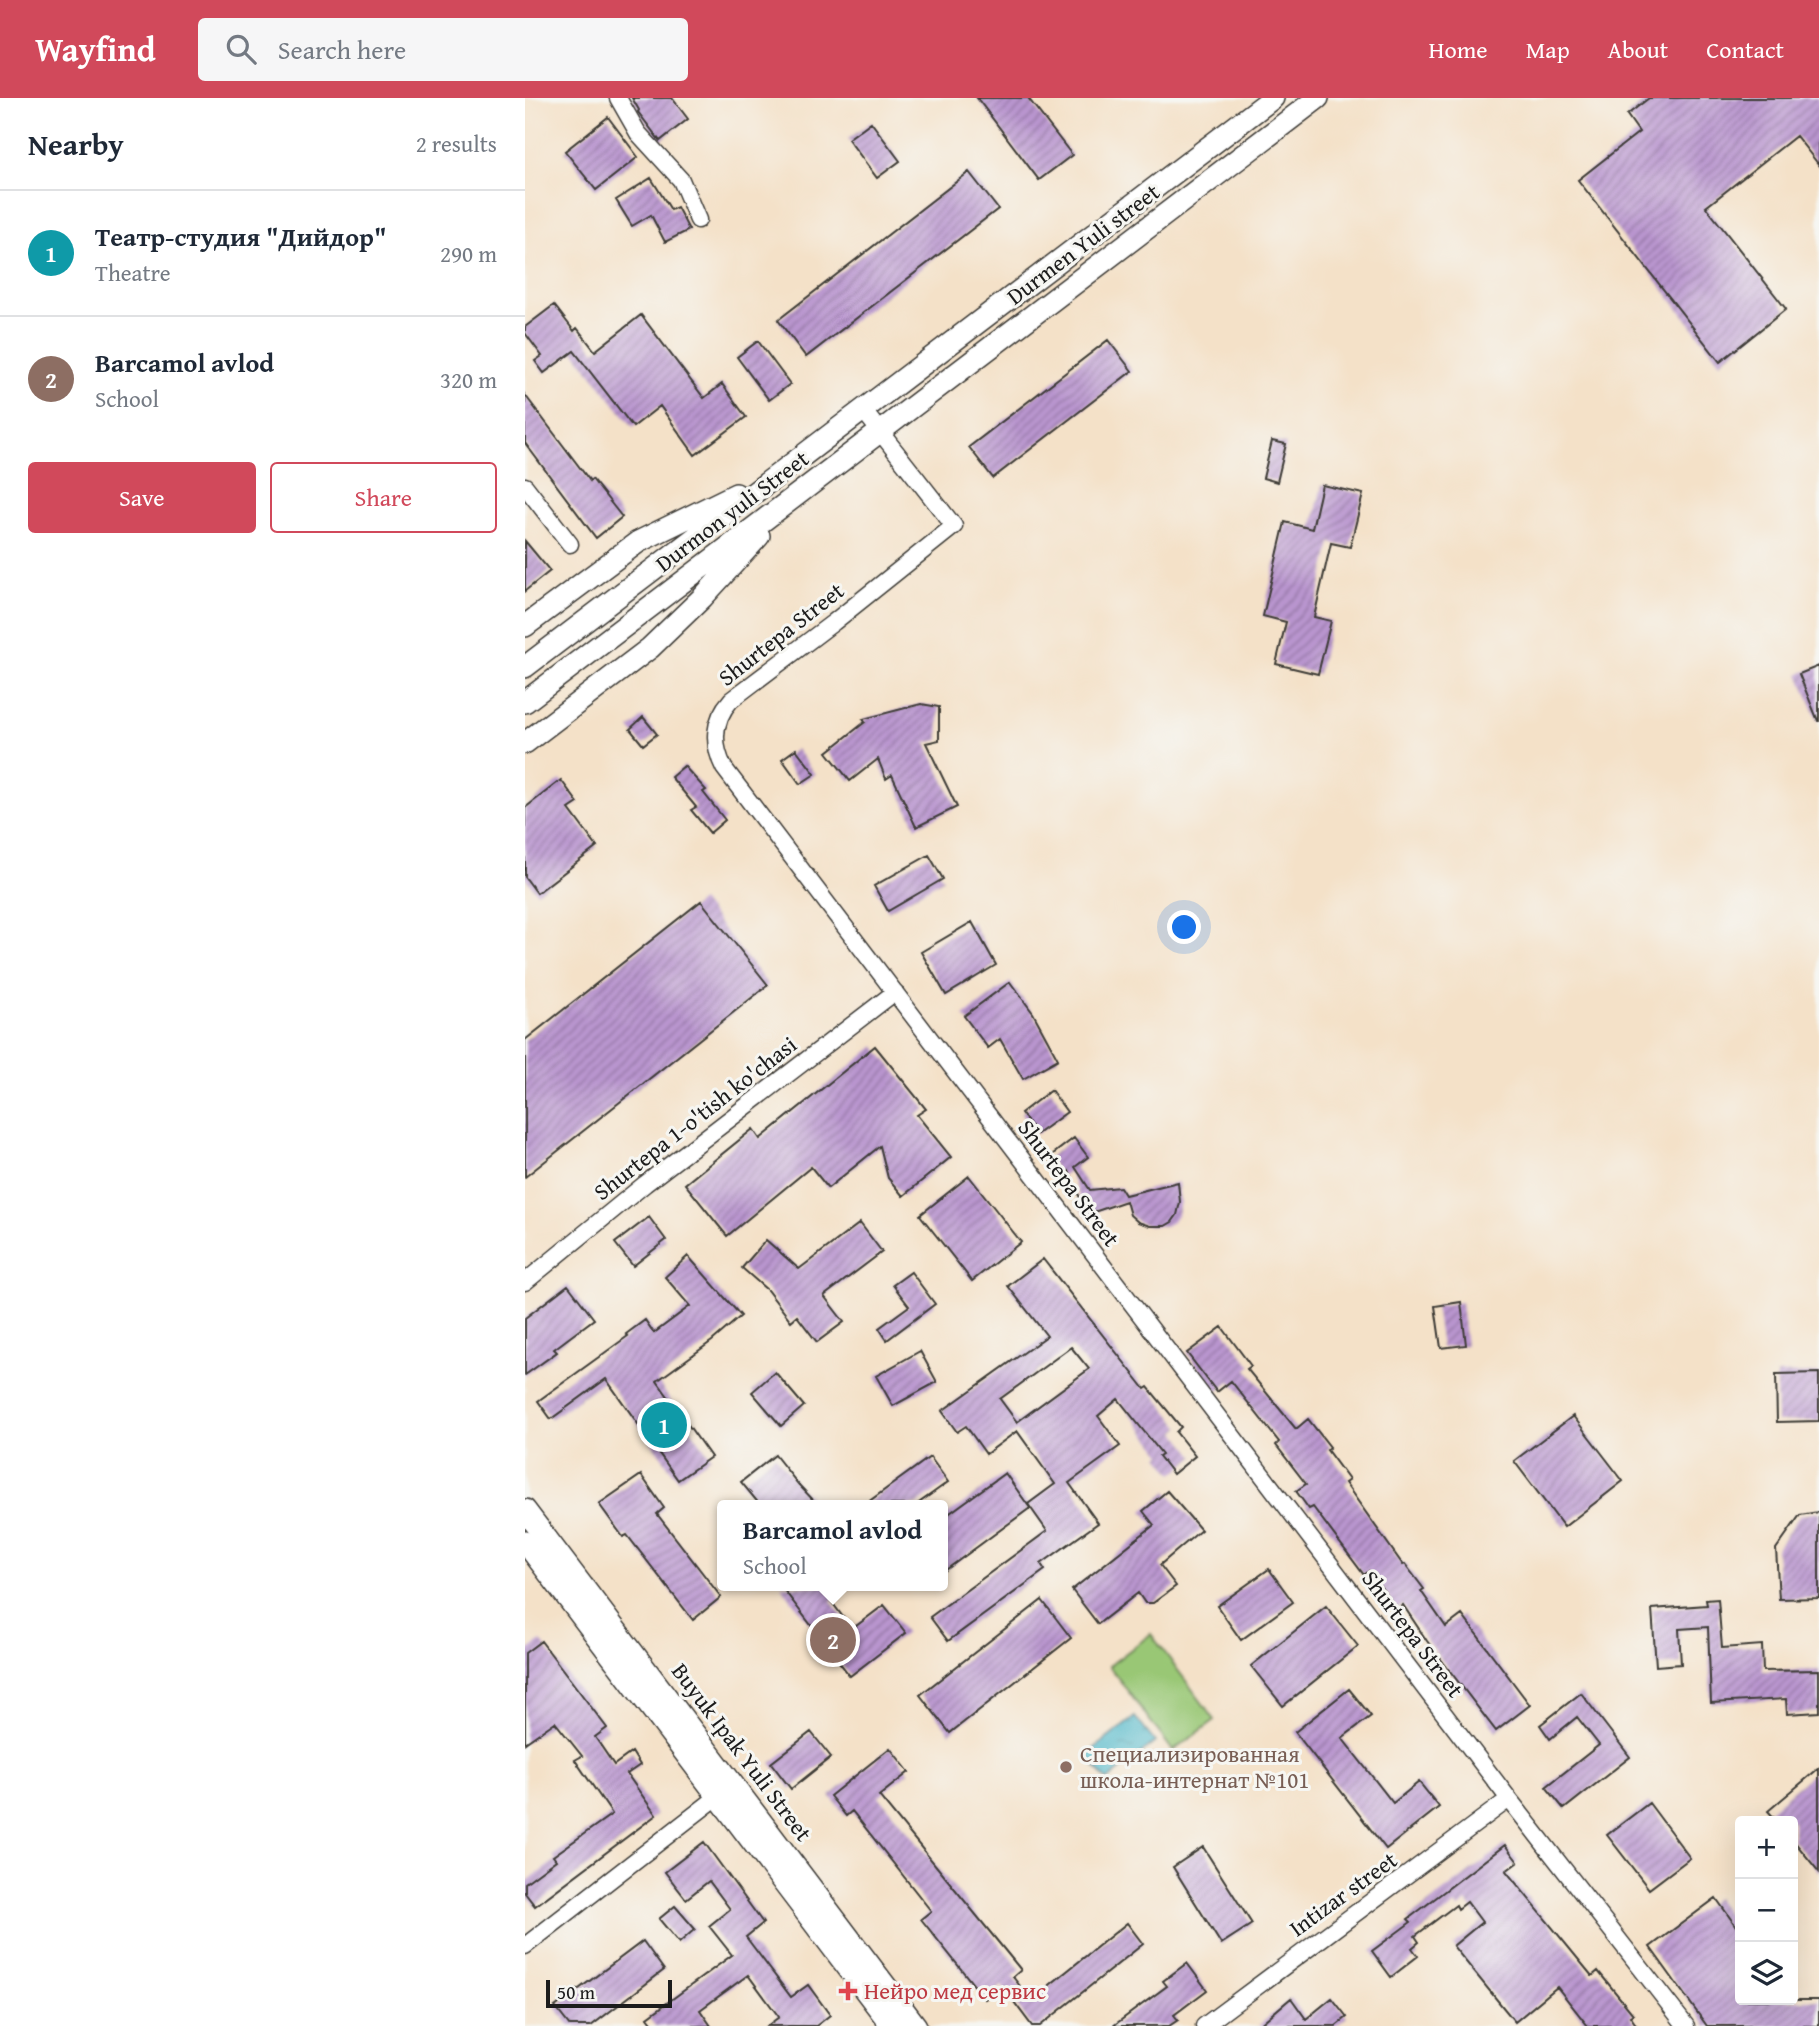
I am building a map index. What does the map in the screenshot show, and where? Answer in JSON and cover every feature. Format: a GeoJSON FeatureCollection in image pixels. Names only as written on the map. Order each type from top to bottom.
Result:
{"type":"FeatureCollection","features":[{"type":"Feature","properties":{"kind":"main road","name":"Durmen Yuli street"},"geometry":{"type":"LineString","coordinates":[[863,410],[1273,98]]}},
{"type":"Feature","properties":{"kind":"main road","name":"Durmen Yuli street"},"geometry":{"type":"LineString","coordinates":[[880,431],[1318,98]]}},
{"type":"Feature","properties":{"kind":"main road","name":"Durmon yuli Street"},"geometry":{"type":"LineString","coordinates":[[525,667],[863,410]]}},
{"type":"Feature","properties":{"kind":"main road","name":"Durmon yuli Street"},"geometry":{"type":"LineString","coordinates":[[525,702],[880,431]]}},
{"type":"Feature","properties":{"kind":"main road"},"geometry":{"type":"LineString","coordinates":[[525,626],[638,542],[782,471]]}},
{"type":"Feature","properties":{"kind":"main road"},"geometry":{"type":"LineString","coordinates":[[525,743],[650,648],[703,597],[799,493]]}},
{"type":"Feature","properties":{"kind":"main road","name":"Buyuk Ipak Yuli Street"},"geometry":{"type":"LineString","coordinates":[[525,1510],[892,2026]]}},
{"type":"Feature","properties":{"kind":"main road","name":"Buyuk Ipak Yuli Street"},"geometry":{"type":"LineString","coordinates":[[525,1542],[916,2026]]}},
{"type":"Feature","properties":{"kind":"street"},"geometry":{"type":"LineString","coordinates":[[618,98],[638,133],[681,180],[698,220]]}},
{"type":"Feature","properties":{"kind":"street","name":"Shurtepa Street"},"geometry":{"type":"LineString","coordinates":[[863,410],[954,526],[731,700],[721,714],[715,739],[724,768],[1509,1799],[1686,2026]]}},
{"type":"Feature","properties":{"kind":"street"},"geometry":{"type":"LineString","coordinates":[[525,486],[570,544]]}},
{"type":"Feature","properties":{"kind":"street","name":"Shurtepa 1-o'tish ko'chasi"},"geometry":{"type":"LineString","coordinates":[[525,1282],[645,1184],[895,992]]}},
{"type":"Feature","properties":{"kind":"street"},"geometry":{"type":"LineString","coordinates":[[525,1946],[726,1791]]}},
{"type":"Feature","properties":{"kind":"street","name":"Intizаr street"},"geometry":{"type":"LineString","coordinates":[[1204,2026],[1509,1799]]}},
{"type":"Feature","properties":{"kind":"green space"},"geometry":{"type":"Polygon","coordinates":[[[1151,1634],[1215,1720],[1173,1751],[1109,1666],[1151,1634]]]}},
{"type":"Feature","properties":{"kind":"water"},"geometry":{"type":"Polygon","coordinates":[[[1135,1717],[1155,1742],[1107,1781],[1086,1755],[1135,1717]]]}},
{"type":"Feature","properties":{"kind":"building"},"geometry":{"type":"Polygon","coordinates":[[[632,98],[672,98],[688,119],[660,141],[638,112],[632,98]]]}},
{"type":"Feature","properties":{"kind":"building"},"geometry":{"type":"Polygon","coordinates":[[[977,98],[1028,98],[1072,155],[1039,180],[977,98]]]}},
{"type":"Feature","properties":{"kind":"building"},"geometry":{"type":"Polygon","coordinates":[[[1649,98],[1819,98],[1819,165],[1796,136],[1706,207],[1786,309],[1720,362],[1578,180],[1639,132],[1627,115],[1649,98]]]}},
{"type":"Feature","properties":{"kind":"building"},"geometry":{"type":"Polygon","coordinates":[[[608,117],[638,157],[596,190],[565,151],[608,117]]]}},
{"type":"Feature","properties":{"kind":"building"},"geometry":{"type":"Polygon","coordinates":[[[871,122],[900,161],[877,178],[848,139],[871,122]]]}},
{"type":"Feature","properties":{"kind":"building"},"geometry":{"type":"Polygon","coordinates":[[[969,172],[998,209],[806,357],[778,320],[969,172]]]}},
{"type":"Feature","properties":{"kind":"building"},"geometry":{"type":"Polygon","coordinates":[[[651,178],[671,210],[677,207],[689,230],[665,242],[651,215],[632,226],[616,200],[651,178]]]}},
{"type":"Feature","properties":{"kind":"building"},"geometry":{"type":"Polygon","coordinates":[[[554,305],[574,331],[577,328],[595,351],[641,315],[704,398],[722,384],[746,417],[695,455],[660,406],[633,427],[574,351],[544,373],[535,361],[542,356],[525,333],[525,327],[554,305]]]}},
{"type":"Feature","properties":{"kind":"building"},"geometry":{"type":"Polygon","coordinates":[[[1108,340],[1132,371],[993,478],[969,447],[1108,340]]]}},
{"type":"Feature","properties":{"kind":"building"},"geometry":{"type":"Polygon","coordinates":[[[758,341],[790,384],[769,400],[737,357],[758,341]]]}},
{"type":"Feature","properties":{"kind":"building"},"geometry":{"type":"Polygon","coordinates":[[[525,395],[590,481],[592,479],[622,517],[596,538],[525,443],[525,395]]]}},
{"type":"Feature","properties":{"kind":"building"},"geometry":{"type":"Polygon","coordinates":[[[1272,441],[1286,444],[1277,482],[1263,478],[1272,441]]]}},
{"type":"Feature","properties":{"kind":"building"},"geometry":{"type":"Polygon","coordinates":[[[1322,485],[1363,494],[1350,547],[1331,543],[1314,617],[1331,621],[1318,674],[1276,664],[1286,622],[1263,616],[1285,522],[1312,529],[1322,485]]]}},
{"type":"Feature","properties":{"kind":"building"},"geometry":{"type":"Polygon","coordinates":[[[525,541],[550,571],[525,591],[525,541]]]}},
{"type":"Feature","properties":{"kind":"building"},"geometry":{"type":"Polygon","coordinates":[[[1819,666],[1819,721],[1818,721],[1799,674],[1819,666]]]}},
{"type":"Feature","properties":{"kind":"building"},"geometry":{"type":"Polygon","coordinates":[[[921,704],[939,707],[939,740],[926,743],[957,807],[916,827],[892,775],[886,779],[878,759],[850,781],[827,752],[865,722],[863,719],[921,704]]]}},
{"type":"Feature","properties":{"kind":"building"},"geometry":{"type":"Polygon","coordinates":[[[643,717],[657,734],[643,745],[630,729],[643,717]]]}},
{"type":"Feature","properties":{"kind":"building"},"geometry":{"type":"Polygon","coordinates":[[[796,749],[815,774],[800,784],[782,759],[796,749]]]}},
{"type":"Feature","properties":{"kind":"building"},"geometry":{"type":"Polygon","coordinates":[[[684,766],[706,790],[703,792],[725,820],[710,833],[691,810],[696,807],[671,777],[684,766]]]}},
{"type":"Feature","properties":{"kind":"building"},"geometry":{"type":"Polygon","coordinates":[[[561,780],[578,803],[569,809],[597,847],[537,893],[525,877],[525,808],[561,780]]]}},
{"type":"Feature","properties":{"kind":"building"},"geometry":{"type":"Polygon","coordinates":[[[929,855],[943,879],[888,911],[874,886],[929,855]]]}},
{"type":"Feature","properties":{"kind":"building"},"geometry":{"type":"Polygon","coordinates":[[[701,901],[768,985],[525,1177],[525,1040],[701,901]]]}},
{"type":"Feature","properties":{"kind":"building"},"geometry":{"type":"Polygon","coordinates":[[[972,922],[996,965],[946,995],[921,952],[972,922]]]}},
{"type":"Feature","properties":{"kind":"building"},"geometry":{"type":"Polygon","coordinates":[[[1010,982],[1033,1013],[1058,1059],[1023,1079],[1000,1039],[988,1048],[964,1016],[1010,982]]]}},
{"type":"Feature","properties":{"kind":"building"},"geometry":{"type":"Polygon","coordinates":[[[875,1046],[926,1109],[917,1115],[951,1157],[903,1196],[888,1178],[880,1146],[828,1188],[811,1167],[727,1236],[685,1184],[753,1129],[760,1139],[875,1046]]]}},
{"type":"Feature","properties":{"kind":"building"},"geometry":{"type":"Polygon","coordinates":[[[1051,1090],[1067,1112],[1037,1134],[1021,1113],[1051,1090]]]}},
{"type":"Feature","properties":{"kind":"building"},"geometry":{"type":"Polygon","coordinates":[[[1074,1138],[1088,1157],[1075,1167],[1090,1190],[1120,1187],[1125,1195],[1178,1182],[1180,1202],[1172,1222],[1165,1226],[1150,1226],[1138,1222],[1130,1215],[1126,1201],[1085,1215],[1076,1202],[1080,1198],[1069,1171],[1062,1176],[1048,1158],[1074,1138]]]}},
{"type":"Feature","properties":{"kind":"building"},"geometry":{"type":"Polygon","coordinates":[[[969,1176],[1021,1242],[972,1281],[920,1215],[969,1176]]]}},
{"type":"Feature","properties":{"kind":"building"},"geometry":{"type":"Polygon","coordinates":[[[649,1217],[666,1240],[633,1266],[615,1243],[649,1217]]]}},
{"type":"Feature","properties":{"kind":"building"},"geometry":{"type":"Polygon","coordinates":[[[860,1223],[882,1252],[824,1296],[844,1322],[817,1342],[797,1316],[791,1321],[767,1290],[742,1268],[766,1240],[799,1269],[860,1223]]]}},
{"type":"Feature","properties":{"kind":"building"},"geometry":{"type":"Polygon","coordinates":[[[688,1256],[741,1316],[657,1381],[711,1457],[678,1480],[606,1379],[551,1419],[538,1401],[628,1336],[626,1334],[645,1320],[654,1333],[690,1306],[665,1277],[688,1256]]]}},
{"type":"Feature","properties":{"kind":"building"},"geometry":{"type":"Polygon","coordinates":[[[1043,1259],[1145,1389],[1148,1387],[1181,1427],[1176,1432],[1195,1456],[1173,1474],[1159,1456],[1162,1454],[1118,1399],[1098,1416],[1120,1446],[1069,1483],[1098,1523],[1041,1564],[1045,1570],[948,1641],[930,1617],[1047,1531],[1028,1504],[1055,1484],[1017,1431],[986,1454],[966,1426],[957,1432],[942,1411],[1047,1336],[1008,1286],[1043,1259]],[[1071,1347],[1000,1399],[1017,1422],[1089,1369],[1071,1347]]]}},
{"type":"Feature","properties":{"kind":"building"},"geometry":{"type":"Polygon","coordinates":[[[911,1272],[935,1304],[887,1340],[879,1328],[909,1306],[893,1285],[911,1272]]]}},
{"type":"Feature","properties":{"kind":"building"},"geometry":{"type":"Polygon","coordinates":[[[568,1285],[594,1319],[554,1349],[557,1352],[525,1375],[525,1318],[568,1285]]]}},
{"type":"Feature","properties":{"kind":"building"},"geometry":{"type":"Polygon","coordinates":[[[1461,1302],[1466,1345],[1441,1348],[1435,1306],[1461,1302]]]}},
{"type":"Feature","properties":{"kind":"building"},"geometry":{"type":"Polygon","coordinates":[[[1222,1327],[1251,1366],[1247,1369],[1296,1429],[1308,1419],[1330,1447],[1327,1450],[1349,1480],[1345,1483],[1403,1565],[1405,1564],[1424,1589],[1421,1591],[1446,1627],[1462,1615],[1530,1705],[1496,1731],[1403,1605],[1397,1609],[1369,1571],[1364,1575],[1313,1507],[1309,1509],[1296,1491],[1306,1484],[1276,1445],[1279,1442],[1231,1381],[1217,1392],[1187,1353],[1222,1327]]]}},
{"type":"Feature","properties":{"kind":"building"},"geometry":{"type":"Polygon","coordinates":[[[920,1351],[937,1382],[893,1406],[876,1376],[920,1351]]]}},
{"type":"Feature","properties":{"kind":"building"},"geometry":{"type":"Polygon","coordinates":[[[775,1372],[804,1406],[781,1426],[752,1392],[775,1372]]]}},
{"type":"Feature","properties":{"kind":"building"},"geometry":{"type":"Polygon","coordinates":[[[1819,1373],[1819,1421],[1777,1422],[1776,1374],[1819,1373]]]}},
{"type":"Feature","properties":{"kind":"building"},"geometry":{"type":"Polygon","coordinates":[[[1573,1416],[1623,1481],[1564,1527],[1514,1461],[1573,1416]]]}},
{"type":"Feature","properties":{"kind":"building"},"geometry":{"type":"Polygon","coordinates":[[[775,1455],[813,1500],[756,1500],[741,1482],[775,1455]]]}},
{"type":"Feature","properties":{"kind":"building"},"geometry":{"type":"Polygon","coordinates":[[[930,1457],[948,1482],[923,1500],[871,1500],[930,1457]]]}},
{"type":"Feature","properties":{"kind":"building"},"geometry":{"type":"Polygon","coordinates":[[[1005,1473],[1030,1508],[948,1568],[948,1514],[1005,1473]]]}},
{"type":"Feature","properties":{"kind":"building"},"geometry":{"type":"Polygon","coordinates":[[[641,1475],[664,1508],[657,1514],[721,1597],[693,1620],[627,1535],[623,1537],[599,1504],[641,1475]]]}},
{"type":"Feature","properties":{"kind":"building"},"geometry":{"type":"Polygon","coordinates":[[[1167,1491],[1201,1530],[1160,1565],[1176,1586],[1153,1603],[1145,1603],[1138,1593],[1098,1624],[1072,1590],[1154,1525],[1143,1511],[1167,1491]]]}},
{"type":"Feature","properties":{"kind":"building"},"geometry":{"type":"Polygon","coordinates":[[[1819,1512],[1819,1598],[1779,1599],[1776,1549],[1800,1515],[1819,1512]]]}},
{"type":"Feature","properties":{"kind":"building"},"geometry":{"type":"Polygon","coordinates":[[[1269,1569],[1293,1602],[1241,1640],[1217,1606],[1269,1569]]]}},
{"type":"Feature","properties":{"kind":"building"},"geometry":{"type":"Polygon","coordinates":[[[785,1591],[844,1591],[831,1601],[852,1629],[884,1605],[906,1633],[850,1676],[785,1591]]]}},
{"type":"Feature","properties":{"kind":"building"},"geometry":{"type":"Polygon","coordinates":[[[1718,1599],[1722,1648],[1762,1645],[1763,1671],[1819,1670],[1819,1712],[1787,1714],[1786,1699],[1711,1703],[1708,1627],[1679,1629],[1681,1664],[1656,1666],[1652,1609],[1707,1605],[1706,1600],[1718,1599]]]}},
{"type":"Feature","properties":{"kind":"building"},"geometry":{"type":"Polygon","coordinates":[[[1042,1600],[1071,1638],[950,1733],[920,1695],[1042,1600]]]}},
{"type":"Feature","properties":{"kind":"building"},"geometry":{"type":"Polygon","coordinates":[[[1326,1606],[1358,1646],[1283,1706],[1251,1666],[1326,1606]]]}},
{"type":"Feature","properties":{"kind":"building"},"geometry":{"type":"Polygon","coordinates":[[[541,1641],[607,1728],[595,1737],[614,1765],[632,1752],[640,1765],[627,1774],[656,1815],[535,1906],[525,1893],[525,1883],[556,1860],[553,1856],[612,1814],[575,1760],[582,1756],[555,1722],[525,1743],[525,1653],[541,1641]]]}},
{"type":"Feature","properties":{"kind":"building"},"geometry":{"type":"Polygon","coordinates":[[[1349,1689],[1371,1716],[1342,1738],[1393,1803],[1419,1782],[1439,1807],[1386,1849],[1295,1732],[1349,1689]]]}},
{"type":"Feature","properties":{"kind":"building"},"geometry":{"type":"Polygon","coordinates":[[[1581,1693],[1630,1757],[1564,1809],[1546,1787],[1599,1745],[1577,1717],[1550,1739],[1540,1725],[1581,1693]]]}},
{"type":"Feature","properties":{"kind":"building"},"geometry":{"type":"Polygon","coordinates":[[[811,1732],[831,1757],[791,1789],[771,1763],[811,1732]]]}},
{"type":"Feature","properties":{"kind":"building"},"geometry":{"type":"Polygon","coordinates":[[[890,1748],[909,1772],[879,1796],[1021,1970],[1013,1977],[1031,2000],[1127,1923],[1143,1944],[1040,2026],[1032,2026],[1002,1986],[985,1999],[921,1919],[931,1911],[852,1811],[846,1816],[830,1796],[890,1748]]]}},
{"type":"Feature","properties":{"kind":"building"},"geometry":{"type":"Polygon","coordinates":[[[1819,1768],[1819,1872],[1798,1846],[1798,1816],[1772,1816],[1768,1811],[1819,1768]]]}},
{"type":"Feature","properties":{"kind":"building"},"geometry":{"type":"Polygon","coordinates":[[[1649,1803],[1690,1858],[1649,1889],[1607,1835],[1649,1803]]]}},
{"type":"Feature","properties":{"kind":"building"},"geometry":{"type":"Polygon","coordinates":[[[704,1842],[763,1923],[746,1937],[791,1997],[808,1985],[830,2015],[816,2026],[767,2026],[779,2017],[748,1975],[700,2010],[711,2026],[655,2026],[648,2017],[732,1955],[709,1926],[730,1909],[709,1881],[686,1899],[665,1872],[704,1842]]]}},
{"type":"Feature","properties":{"kind":"building"},"geometry":{"type":"Polygon","coordinates":[[[1505,1845],[1518,1862],[1506,1871],[1592,1976],[1598,1971],[1633,2014],[1630,2016],[1637,2026],[1588,2026],[1557,1987],[1515,2022],[1453,1946],[1482,1922],[1467,1902],[1458,1909],[1456,1905],[1415,1936],[1419,1942],[1412,1948],[1418,1956],[1391,1977],[1372,1951],[1411,1922],[1408,1919],[1505,1845]]]}},
{"type":"Feature","properties":{"kind":"building"},"geometry":{"type":"Polygon","coordinates":[[[1203,1847],[1252,1924],[1221,1944],[1173,1867],[1203,1847]]]}},
{"type":"Feature","properties":{"kind":"building"},"geometry":{"type":"Polygon","coordinates":[[[1716,1898],[1735,1925],[1735,2005],[1798,2005],[1798,2000],[1819,2000],[1819,2026],[1707,2026],[1650,1947],[1716,1898]]]}},
{"type":"Feature","properties":{"kind":"building"},"geometry":{"type":"Polygon","coordinates":[[[675,1906],[695,1929],[679,1943],[659,1919],[675,1906]]]}},
{"type":"Feature","properties":{"kind":"building"},"geometry":{"type":"Polygon","coordinates":[[[643,1941],[664,1970],[591,2026],[570,2026],[555,2007],[643,1941]]]}},
{"type":"Feature","properties":{"kind":"building"},"geometry":{"type":"Polygon","coordinates":[[[1187,1963],[1207,1990],[1174,2015],[1178,2020],[1169,2026],[1113,2026],[1167,1986],[1163,1981],[1187,1963]]]}},
{"type":"Feature","properties":{"kind":"building"},"geometry":{"type":"Polygon","coordinates":[[[1291,1998],[1306,2019],[1332,1998],[1347,2017],[1336,2026],[1258,2026],[1291,1998]]]}},
{"type":"Feature","properties":{"kind":"place","name":"Театр-студия \"Дийдор\""},"geometry":{"type":"Point","coordinates":[664,1425]}},
{"type":"Feature","properties":{"kind":"place","name":"Barcamol avlod"},"geometry":{"type":"Point","coordinates":[833,1640]}},
{"type":"Feature","properties":{"kind":"place","name":"Специализированная школа-интернат №101"},"geometry":{"type":"Point","coordinates":[1066,1767]}},
{"type":"Feature","properties":{"kind":"place","name":"Нейро мед сервис"},"geometry":{"type":"Point","coordinates":[848,1991]}}]}
